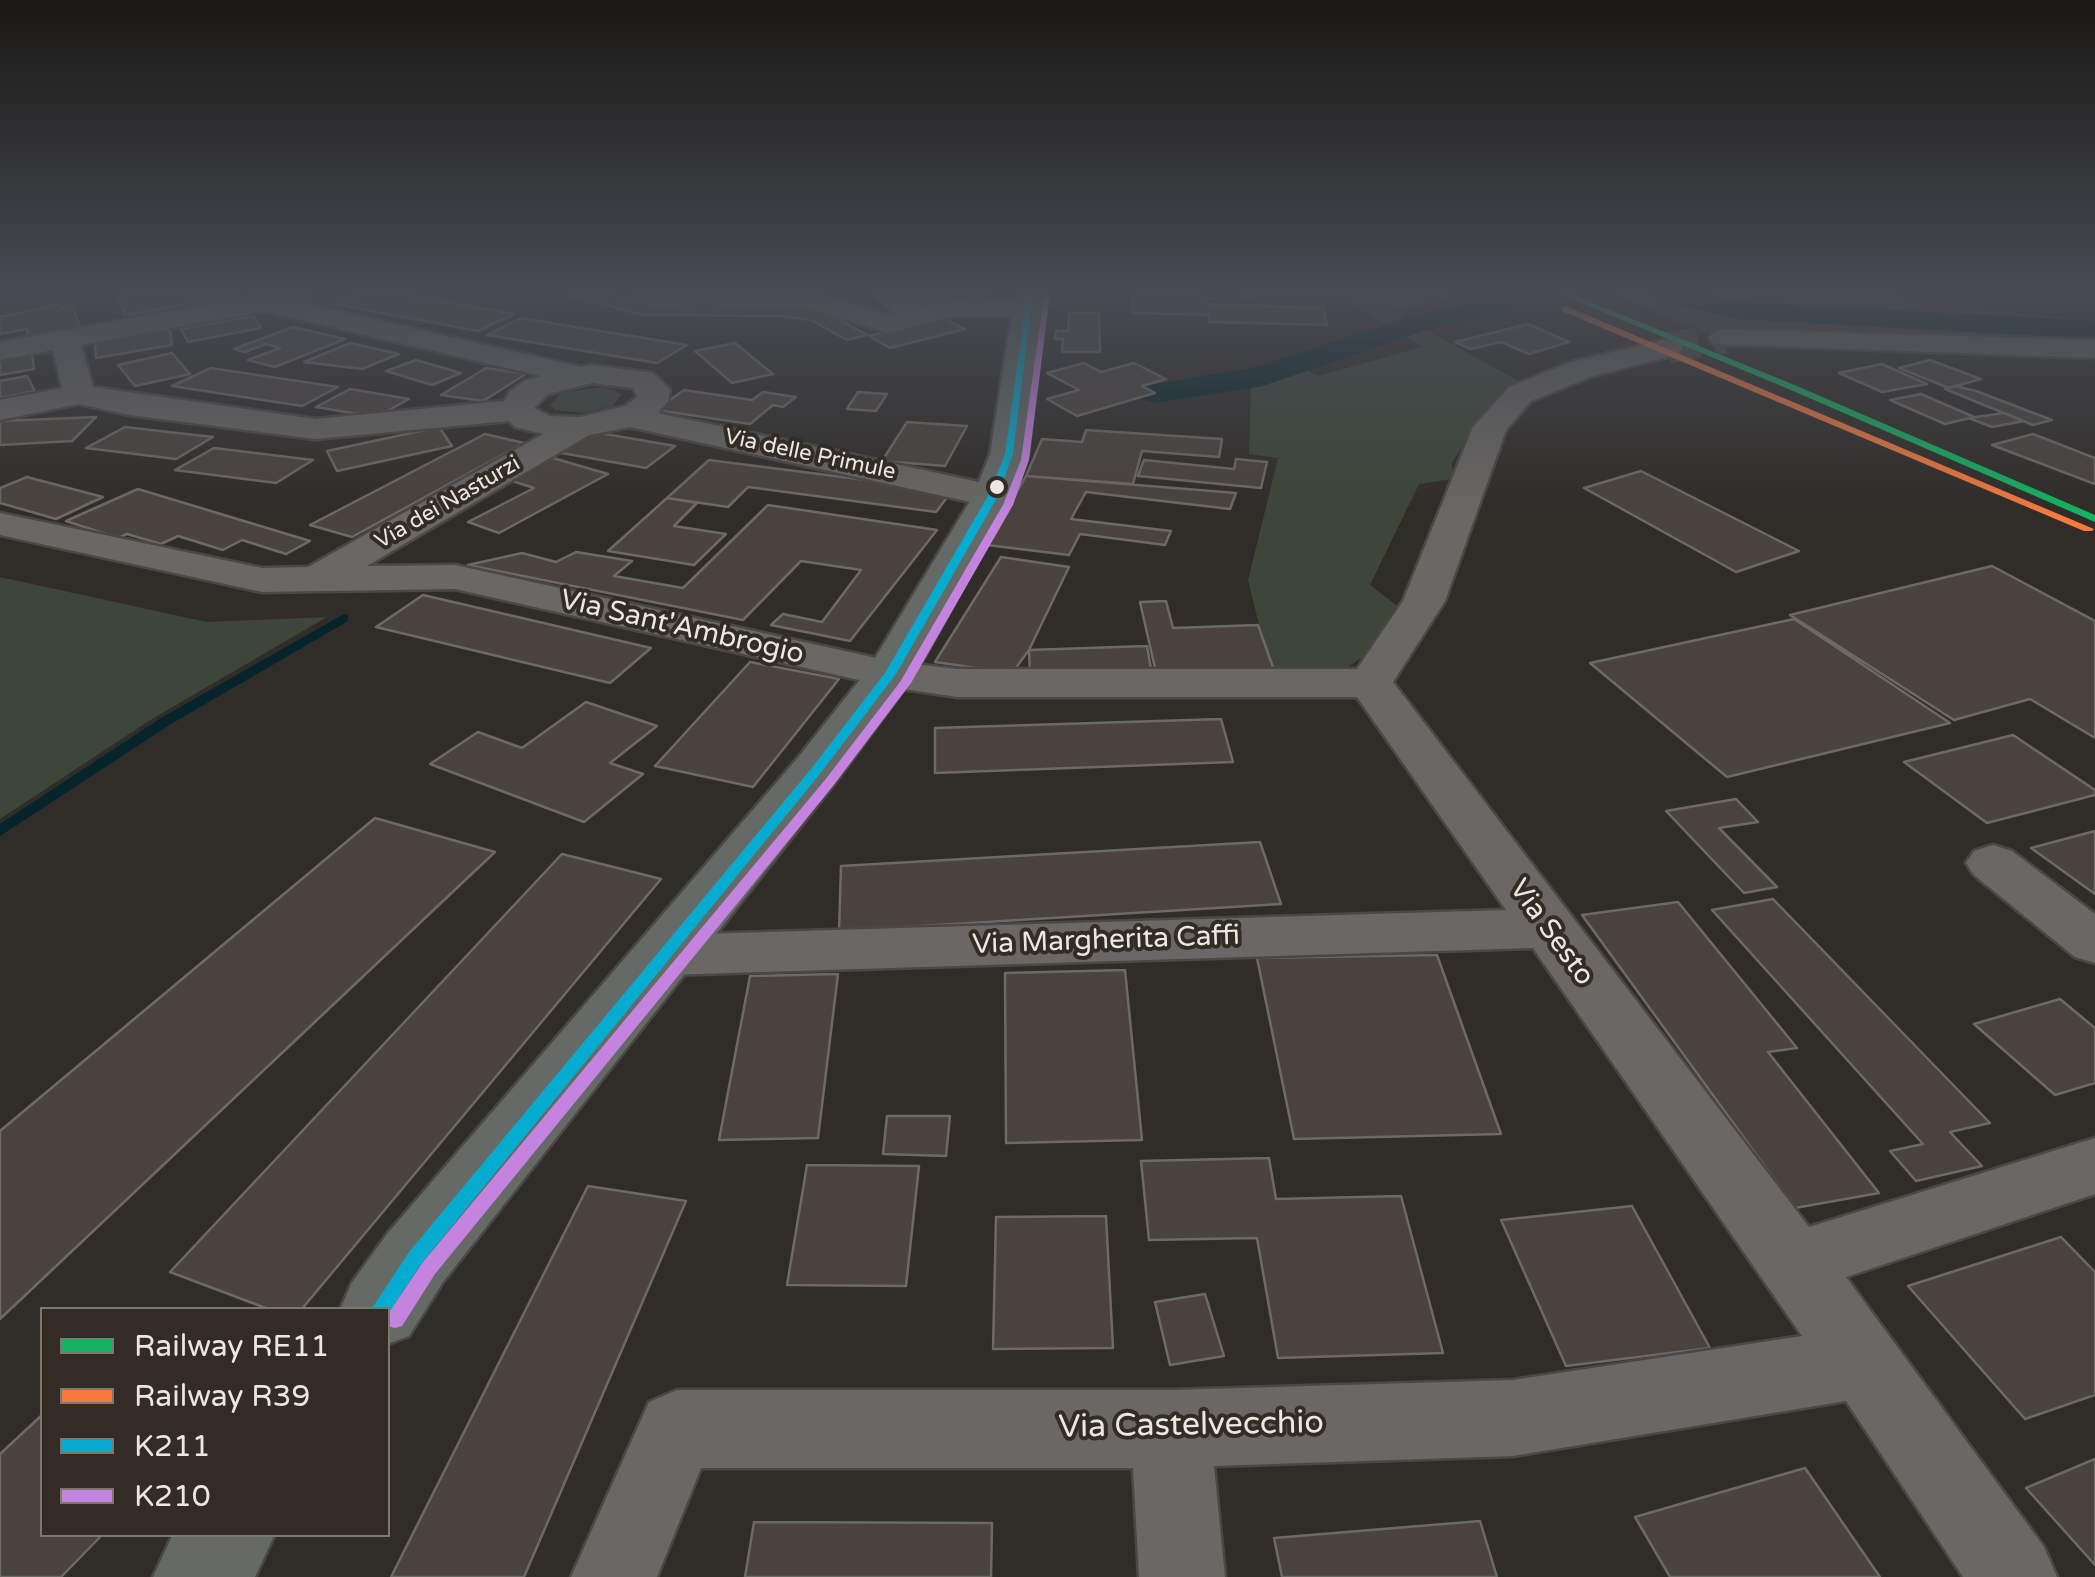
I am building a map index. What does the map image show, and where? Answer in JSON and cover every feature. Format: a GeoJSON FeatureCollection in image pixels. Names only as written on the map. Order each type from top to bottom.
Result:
{"type":"FeatureCollection","features":[{"type":"Feature","properties":{"kind":"main road"},"geometry":{"type":"LineString","coordinates":[[382,1307],[414,1258],[666,954],[890,674],[993,496],[1009,454],[1021,367]]}},
{"type":"Feature","properties":{"kind":"main road"},"geometry":{"type":"LineString","coordinates":[[200,1577],[226,1537]]}},
{"type":"Feature","properties":{"kind":"street"},"geometry":{"type":"LineString","coordinates":[[72,367],[79,394]]}},
{"type":"Feature","properties":{"kind":"street"},"geometry":{"type":"LineString","coordinates":[[538,367],[579,376]]}},
{"type":"Feature","properties":{"kind":"street"},"geometry":{"type":"LineString","coordinates":[[1370,682],[1424,601],[1490,426],[1520,394],[1592,367]]}},
{"type":"Feature","properties":{"kind":"street"},"geometry":{"type":"LineString","coordinates":[[620,375],[652,387],[652,401],[627,416],[580,427],[538,423],[524,418],[517,410],[520,398],[537,387],[579,376],[620,375]]}},
{"type":"Feature","properties":{"kind":"street"},"geometry":{"type":"LineString","coordinates":[[0,410],[79,394],[187,414],[315,429],[517,410]]}},
{"type":"Feature","properties":{"kind":"street","name":"Via delle Primule"},"geometry":{"type":"LineString","coordinates":[[627,416],[993,496]]}},
{"type":"Feature","properties":{"kind":"street","name":"Via dei Nasturzi"},"geometry":{"type":"LineString","coordinates":[[317,579],[580,427]]}},
{"type":"Feature","properties":{"kind":"street","name":"Via Sant'Ambrogio"},"geometry":{"type":"LineString","coordinates":[[0,524],[262,580],[455,577],[890,674],[956,683],[1370,682]]}},
{"type":"Feature","properties":{"kind":"street","name":"Via Sesto"},"geometry":{"type":"LineString","coordinates":[[1370,682],[1794,1263],[1861,1364],[2014,1577]]}},
{"type":"Feature","properties":{"kind":"street"},"geometry":{"type":"LineString","coordinates":[[1994,863],[2095,943]]}},
{"type":"Feature","properties":{"kind":"street","name":"Via Margherita Caffi"},"geometry":{"type":"LineString","coordinates":[[666,954],[1547,928]]}},
{"type":"Feature","properties":{"kind":"street"},"geometry":{"type":"LineString","coordinates":[[1794,1263],[2095,1166]]}},
{"type":"Feature","properties":{"kind":"street","name":"Via Castelvecchio"},"geometry":{"type":"LineString","coordinates":[[614,1577],[677,1429],[1171,1429],[1513,1418],[1861,1364]]}},
{"type":"Feature","properties":{"kind":"street"},"geometry":{"type":"LineString","coordinates":[[1171,1429],[1182,1577]]}},
{"type":"Feature","properties":{"kind":"green space"},"geometry":{"type":"Polygon","coordinates":[[[1352,367],[1492,367],[1520,382],[1480,420],[1452,462],[1452,479],[1419,484],[1370,585],[1401,609],[1367,654],[1345,669],[1275,673],[1248,580],[1278,458],[1249,454],[1251,385],[1304,369],[1318,376],[1352,367]]]}},
{"type":"Feature","properties":{"kind":"green space"},"geometry":{"type":"Polygon","coordinates":[[[604,387],[622,394],[612,406],[583,413],[555,410],[550,405],[561,393],[604,387]]]}},
{"type":"Feature","properties":{"kind":"green space"},"geometry":{"type":"Polygon","coordinates":[[[0,577],[207,622],[327,617],[152,719],[0,819],[0,577]]]}},
{"type":"Feature","properties":{"kind":"building"},"geometry":{"type":"Polygon","coordinates":[[[0,367],[34,367],[34,369],[0,375],[0,367]]]}},
{"type":"Feature","properties":{"kind":"building"},"geometry":{"type":"Polygon","coordinates":[[[119,367],[184,367],[190,374],[135,386],[119,367]]]}},
{"type":"Feature","properties":{"kind":"building"},"geometry":{"type":"Polygon","coordinates":[[[398,367],[439,367],[461,373],[432,385],[386,371],[398,367]]]}},
{"type":"Feature","properties":{"kind":"building"},"geometry":{"type":"Polygon","coordinates":[[[713,367],[764,367],[773,374],[732,383],[713,367]]]}},
{"type":"Feature","properties":{"kind":"building"},"geometry":{"type":"Polygon","coordinates":[[[1071,367],[1091,367],[1101,372],[1141,367],[1166,379],[1142,386],[1155,393],[1077,416],[1047,399],[1079,390],[1047,373],[1071,367]]]}},
{"type":"Feature","properties":{"kind":"building"},"geometry":{"type":"Polygon","coordinates":[[[1888,367],[1927,384],[1882,392],[1839,373],[1888,367]]]}},
{"type":"Feature","properties":{"kind":"building"},"geometry":{"type":"Polygon","coordinates":[[[1948,367],[1981,379],[1949,388],[1899,368],[1948,367]]]}},
{"type":"Feature","properties":{"kind":"building"},"geometry":{"type":"Polygon","coordinates":[[[211,368],[338,387],[302,406],[172,386],[211,368]]]}},
{"type":"Feature","properties":{"kind":"building"},"geometry":{"type":"Polygon","coordinates":[[[486,368],[526,374],[483,401],[441,395],[486,368]]]}},
{"type":"Feature","properties":{"kind":"building"},"geometry":{"type":"Polygon","coordinates":[[[27,376],[35,391],[0,398],[0,381],[27,376]]]}},
{"type":"Feature","properties":{"kind":"building"},"geometry":{"type":"Polygon","coordinates":[[[1955,386],[2052,420],[2033,425],[1945,389],[1955,386]]]}},
{"type":"Feature","properties":{"kind":"building"},"geometry":{"type":"Polygon","coordinates":[[[350,389],[409,399],[376,417],[316,407],[350,389]]]}},
{"type":"Feature","properties":{"kind":"building"},"geometry":{"type":"Polygon","coordinates":[[[684,390],[752,400],[763,392],[796,397],[783,407],[773,405],[750,424],[656,410],[684,390]]]}},
{"type":"Feature","properties":{"kind":"building"},"geometry":{"type":"Polygon","coordinates":[[[858,392],[887,394],[876,411],[847,409],[858,392]]]}},
{"type":"Feature","properties":{"kind":"building"},"geometry":{"type":"Polygon","coordinates":[[[1921,394],[1974,417],[1945,424],[1890,400],[1921,394]]]}},
{"type":"Feature","properties":{"kind":"building"},"geometry":{"type":"Polygon","coordinates":[[[2004,413],[2024,421],[1992,427],[1969,418],[2004,413]]]}},
{"type":"Feature","properties":{"kind":"building"},"geometry":{"type":"Polygon","coordinates":[[[96,417],[72,441],[0,445],[0,421],[96,417]]]}},
{"type":"Feature","properties":{"kind":"building"},"geometry":{"type":"Polygon","coordinates":[[[907,422],[967,426],[945,466],[882,461],[907,422]]]}},
{"type":"Feature","properties":{"kind":"building"},"geometry":{"type":"Polygon","coordinates":[[[125,427],[213,437],[176,459],[86,448],[125,427]]]}},
{"type":"Feature","properties":{"kind":"building"},"geometry":{"type":"Polygon","coordinates":[[[439,427],[452,446],[337,471],[327,451],[439,427]]]}},
{"type":"Feature","properties":{"kind":"building"},"geometry":{"type":"Polygon","coordinates":[[[1086,430],[1222,439],[1219,457],[1142,451],[1133,484],[1026,476],[1042,439],[1082,442],[1086,430]]]}},
{"type":"Feature","properties":{"kind":"building"},"geometry":{"type":"Polygon","coordinates":[[[588,431],[675,446],[646,468],[556,452],[588,431]]]}},
{"type":"Feature","properties":{"kind":"building"},"geometry":{"type":"Polygon","coordinates":[[[485,434],[524,443],[352,537],[310,525],[485,434]]]}},
{"type":"Feature","properties":{"kind":"building"},"geometry":{"type":"Polygon","coordinates":[[[2033,434],[2095,458],[2095,484],[1992,445],[2033,434]]]}},
{"type":"Feature","properties":{"kind":"building"},"geometry":{"type":"Polygon","coordinates":[[[214,448],[313,460],[276,483],[175,470],[214,448]]]}},
{"type":"Feature","properties":{"kind":"building"},"geometry":{"type":"Polygon","coordinates":[[[546,456],[608,474],[499,533],[468,522],[534,488],[503,478],[546,456]]]}},
{"type":"Feature","properties":{"kind":"building"},"geometry":{"type":"Polygon","coordinates":[[[1236,459],[1267,462],[1261,488],[1138,476],[1144,460],[1234,469],[1236,459]]]}},
{"type":"Feature","properties":{"kind":"building"},"geometry":{"type":"Polygon","coordinates":[[[709,460],[952,491],[936,512],[748,487],[728,507],[667,498],[709,460]]]}},
{"type":"Feature","properties":{"kind":"building"},"geometry":{"type":"Polygon","coordinates":[[[1641,471],[1799,551],[1736,572],[1584,488],[1641,471]]]}},
{"type":"Feature","properties":{"kind":"building"},"geometry":{"type":"Polygon","coordinates":[[[1026,476],[1236,493],[1230,509],[1086,492],[1071,519],[1171,531],[1165,545],[1080,534],[1069,555],[987,545],[1026,476]]]}},
{"type":"Feature","properties":{"kind":"building"},"geometry":{"type":"Polygon","coordinates":[[[27,477],[103,497],[56,519],[0,503],[0,488],[27,477]]]}},
{"type":"Feature","properties":{"kind":"building"},"geometry":{"type":"Polygon","coordinates":[[[138,489],[310,541],[286,554],[242,540],[223,550],[178,536],[161,544],[127,534],[118,538],[66,521],[138,489]]]}},
{"type":"Feature","properties":{"kind":"building"},"geometry":{"type":"Polygon","coordinates":[[[667,498],[697,503],[674,526],[726,534],[694,565],[608,551],[667,498]]]}},
{"type":"Feature","properties":{"kind":"building"},"geometry":{"type":"Polygon","coordinates":[[[768,505],[937,530],[850,641],[771,625],[783,614],[822,622],[861,570],[801,561],[743,620],[468,565],[522,553],[556,562],[576,552],[632,561],[614,576],[683,588],[768,505]]]}},
{"type":"Feature","properties":{"kind":"building"},"geometry":{"type":"Polygon","coordinates":[[[1001,557],[1069,567],[1029,650],[1012,673],[935,662],[1001,557]]]}},
{"type":"Feature","properties":{"kind":"building"},"geometry":{"type":"Polygon","coordinates":[[[1992,566],[2095,621],[2095,738],[2030,699],[1954,720],[1790,615],[1992,566]]]}},
{"type":"Feature","properties":{"kind":"building"},"geometry":{"type":"Polygon","coordinates":[[[423,595],[651,648],[610,683],[376,627],[423,595]]]}},
{"type":"Feature","properties":{"kind":"building"},"geometry":{"type":"Polygon","coordinates":[[[1166,601],[1173,628],[1258,625],[1275,673],[1157,677],[1140,602],[1166,601]]]}},
{"type":"Feature","properties":{"kind":"building"},"geometry":{"type":"Polygon","coordinates":[[[1794,619],[1950,723],[1727,777],[1590,663],[1794,619]]]}},
{"type":"Feature","properties":{"kind":"building"},"geometry":{"type":"Polygon","coordinates":[[[1147,646],[1151,669],[1030,674],[1029,650],[1147,646]]]}},
{"type":"Feature","properties":{"kind":"building"},"geometry":{"type":"Polygon","coordinates":[[[750,662],[839,679],[753,787],[655,766],[750,662]]]}},
{"type":"Feature","properties":{"kind":"building"},"geometry":{"type":"Polygon","coordinates":[[[586,702],[657,726],[610,763],[643,774],[584,822],[430,764],[478,732],[522,748],[586,702]]]}},
{"type":"Feature","properties":{"kind":"building"},"geometry":{"type":"Polygon","coordinates":[[[1221,719],[1233,762],[935,773],[935,728],[1221,719]]]}},
{"type":"Feature","properties":{"kind":"building"},"geometry":{"type":"Polygon","coordinates":[[[2013,735],[2095,790],[2095,795],[1987,823],[1904,762],[2013,735]]]}},
{"type":"Feature","properties":{"kind":"building"},"geometry":{"type":"Polygon","coordinates":[[[1736,799],[1758,822],[1719,828],[1777,887],[1744,893],[1666,811],[1736,799]]]}},
{"type":"Feature","properties":{"kind":"building"},"geometry":{"type":"Polygon","coordinates":[[[375,818],[495,852],[0,1319],[0,1131],[375,818]]]}},
{"type":"Feature","properties":{"kind":"building"},"geometry":{"type":"Polygon","coordinates":[[[2095,831],[2095,894],[2031,848],[2095,831]]]}},
{"type":"Feature","properties":{"kind":"building"},"geometry":{"type":"Polygon","coordinates":[[[1260,842],[1281,904],[839,931],[841,866],[1260,842]]]}},
{"type":"Feature","properties":{"kind":"building"},"geometry":{"type":"Polygon","coordinates":[[[562,854],[661,879],[304,1307],[263,1307],[170,1272],[562,854]]]}},
{"type":"Feature","properties":{"kind":"building"},"geometry":{"type":"Polygon","coordinates":[[[1773,899],[1990,1123],[1950,1132],[1982,1166],[1916,1181],[1890,1151],[1923,1144],[1712,910],[1773,899]]]}},
{"type":"Feature","properties":{"kind":"building"},"geometry":{"type":"Polygon","coordinates":[[[1678,902],[1797,1048],[1768,1052],[1879,1193],[1795,1208],[1582,915],[1678,902]]]}},
{"type":"Feature","properties":{"kind":"building"},"geometry":{"type":"Polygon","coordinates":[[[1437,955],[1501,1134],[1294,1139],[1257,958],[1437,955]]]}},
{"type":"Feature","properties":{"kind":"building"},"geometry":{"type":"Polygon","coordinates":[[[1125,970],[1142,1140],[1006,1143],[1005,973],[1125,970]]]}},
{"type":"Feature","properties":{"kind":"building"},"geometry":{"type":"Polygon","coordinates":[[[838,974],[818,1138],[719,1140],[750,976],[838,974]]]}},
{"type":"Feature","properties":{"kind":"building"},"geometry":{"type":"Polygon","coordinates":[[[2060,999],[2095,1028],[2095,1083],[2055,1095],[1974,1024],[2060,999]]]}},
{"type":"Feature","properties":{"kind":"building"},"geometry":{"type":"Polygon","coordinates":[[[887,1116],[950,1116],[946,1156],[883,1154],[887,1116]]]}},
{"type":"Feature","properties":{"kind":"building"},"geometry":{"type":"Polygon","coordinates":[[[1269,1158],[1276,1199],[1401,1196],[1443,1353],[1278,1358],[1257,1238],[1149,1240],[1141,1161],[1269,1158]]]}},
{"type":"Feature","properties":{"kind":"building"},"geometry":{"type":"Polygon","coordinates":[[[807,1165],[919,1166],[906,1286],[787,1285],[807,1165]]]}},
{"type":"Feature","properties":{"kind":"building"},"geometry":{"type":"Polygon","coordinates":[[[588,1186],[686,1201],[524,1577],[391,1577],[588,1186]]]}},
{"type":"Feature","properties":{"kind":"building"},"geometry":{"type":"Polygon","coordinates":[[[1632,1206],[1710,1348],[1566,1366],[1501,1220],[1632,1206]]]}},
{"type":"Feature","properties":{"kind":"building"},"geometry":{"type":"Polygon","coordinates":[[[1106,1216],[1113,1348],[993,1349],[996,1217],[1106,1216]]]}},
{"type":"Feature","properties":{"kind":"building"},"geometry":{"type":"Polygon","coordinates":[[[2061,1237],[2095,1272],[2095,1395],[2025,1419],[1908,1286],[2061,1237]]]}},
{"type":"Feature","properties":{"kind":"building"},"geometry":{"type":"Polygon","coordinates":[[[1205,1294],[1224,1356],[1170,1365],[1155,1302],[1205,1294]]]}},
{"type":"Feature","properties":{"kind":"building"},"geometry":{"type":"Polygon","coordinates":[[[40,1417],[40,1537],[100,1537],[61,1577],[0,1577],[0,1454],[40,1417]]]}},
{"type":"Feature","properties":{"kind":"building"},"geometry":{"type":"Polygon","coordinates":[[[2095,1459],[2095,1565],[2026,1488],[2095,1459]]]}},
{"type":"Feature","properties":{"kind":"building"},"geometry":{"type":"Polygon","coordinates":[[[1805,1468],[1880,1577],[1670,1577],[1635,1517],[1805,1468]]]}},
{"type":"Feature","properties":{"kind":"building"},"geometry":{"type":"Polygon","coordinates":[[[1480,1521],[1497,1577],[1282,1577],[1274,1538],[1480,1521]]]}},
{"type":"Feature","properties":{"kind":"building"},"geometry":{"type":"Polygon","coordinates":[[[754,1522],[992,1523],[991,1577],[745,1577],[754,1522]]]}},
{"type":"Feature","properties":{"kind":"waterway"},"geometry":{"type":"LineString","coordinates":[[1155,393],[1263,376],[1291,367]]}},
{"type":"Feature","properties":{"kind":"waterway"},"geometry":{"type":"LineString","coordinates":[[0,831],[166,721],[344,618]]}},
{"type":"Feature","properties":{"kind":"rail line","name":"R39"},"geometry":{"type":"LineString","coordinates":[[1702,367],[2088,529]]}},
{"type":"Feature","properties":{"kind":"rail line","name":"RE11"},"geometry":{"type":"LineString","coordinates":[[1741,367],[2095,519]]}},
{"type":"Feature","properties":{"kind":"transit line","name":"K211"},"geometry":{"type":"LineString","coordinates":[[382,1307],[415,1258],[815,772],[890,674],[993,496],[1009,454],[1020,367]]}},
{"type":"Feature","properties":{"kind":"transit line","name":"K210"},"geometry":{"type":"LineString","coordinates":[[395,1320],[429,1268],[829,783],[905,683],[1008,505],[1025,460],[1037,367]]}}]}
